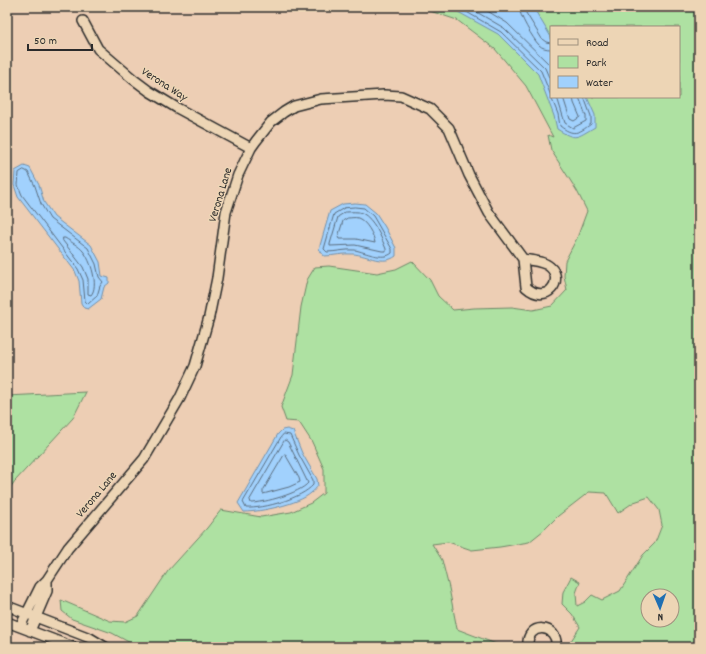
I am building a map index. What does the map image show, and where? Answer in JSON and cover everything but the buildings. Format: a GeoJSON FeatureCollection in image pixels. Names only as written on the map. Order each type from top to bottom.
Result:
{"type":"FeatureCollection","features":[{"type":"Feature","properties":{"kind":"street","name":"Verona Way"},"geometry":{"type":"LineString","coordinates":[[83,21],[98,49],[133,79],[149,91],[177,108],[251,148]]}},
{"type":"Feature","properties":{"kind":"street","name":"Verona Lane"},"geometry":{"type":"LineString","coordinates":[[30,631],[31,615],[40,587],[47,580],[68,548],[144,459],[170,417],[183,392],[195,366],[209,317],[217,278],[226,212],[238,175],[251,148],[271,122],[294,106],[309,101],[344,96],[384,94],[401,96],[430,109],[449,128],[469,175],[489,213],[524,259]]}},
{"type":"Feature","properties":{"kind":"street"},"geometry":{"type":"LineString","coordinates":[[7,606],[90,638],[105,647]]}},
{"type":"Feature","properties":{"kind":"street","name":"Verona Lane"},"geometry":{"type":"LineString","coordinates":[[20,627],[31,615]]}},
{"type":"Feature","properties":{"kind":"street"},"geometry":{"type":"LineString","coordinates":[[7,622],[73,647]]}},
{"type":"Feature","properties":{"kind":"street"},"geometry":{"type":"LineString","coordinates":[[528,647],[528,638],[535,630],[546,629],[554,635],[556,647]]}},
{"type":"Feature","properties":{"kind":"green space"},"geometry":{"type":"Polygon","coordinates":[[[368,7],[699,7],[699,647],[567,647],[580,627],[572,614],[562,604],[563,592],[571,577],[580,582],[576,593],[577,606],[585,602],[592,595],[602,600],[620,591],[643,555],[655,543],[662,525],[659,510],[649,497],[634,502],[618,513],[606,493],[589,492],[558,516],[529,542],[472,550],[448,542],[432,544],[442,560],[457,629],[504,647],[138,647],[112,633],[72,619],[62,611],[61,600],[110,621],[125,622],[138,616],[168,571],[207,528],[221,510],[261,517],[291,512],[311,503],[324,493],[324,469],[312,442],[299,422],[286,421],[281,407],[293,375],[301,307],[307,280],[315,267],[329,266],[377,273],[396,269],[412,261],[430,280],[438,296],[453,310],[512,307],[533,310],[552,306],[567,290],[564,276],[565,261],[577,238],[587,211],[577,191],[551,150],[548,135],[553,137],[526,86],[495,49],[457,20],[424,9],[368,7]]]}},
{"type":"Feature","properties":{"kind":"green space"},"geometry":{"type":"Polygon","coordinates":[[[86,392],[73,418],[15,481],[7,492],[7,396],[86,392]]]}},
{"type":"Feature","properties":{"kind":"water"},"geometry":{"type":"Polygon","coordinates":[[[449,7],[533,7],[550,35],[550,98],[587,98],[595,115],[595,127],[576,137],[572,137],[557,129],[554,116],[538,74],[498,34],[449,7]]]}},
{"type":"Feature","properties":{"kind":"water"},"geometry":{"type":"Polygon","coordinates":[[[24,166],[30,168],[39,185],[44,202],[54,217],[91,245],[100,262],[102,276],[109,278],[109,283],[104,287],[101,299],[88,309],[84,308],[81,303],[79,281],[75,271],[18,197],[14,185],[15,171],[24,166]]]}},
{"type":"Feature","properties":{"kind":"water"},"geometry":{"type":"Polygon","coordinates":[[[343,204],[365,204],[376,213],[396,248],[396,256],[391,259],[381,260],[353,254],[324,256],[319,249],[330,211],[343,204]]]}},
{"type":"Feature","properties":{"kind":"water"},"geometry":{"type":"Polygon","coordinates":[[[287,429],[293,431],[302,453],[317,479],[318,486],[298,501],[260,511],[244,512],[238,503],[278,434],[282,430],[287,429]]]}}]}
